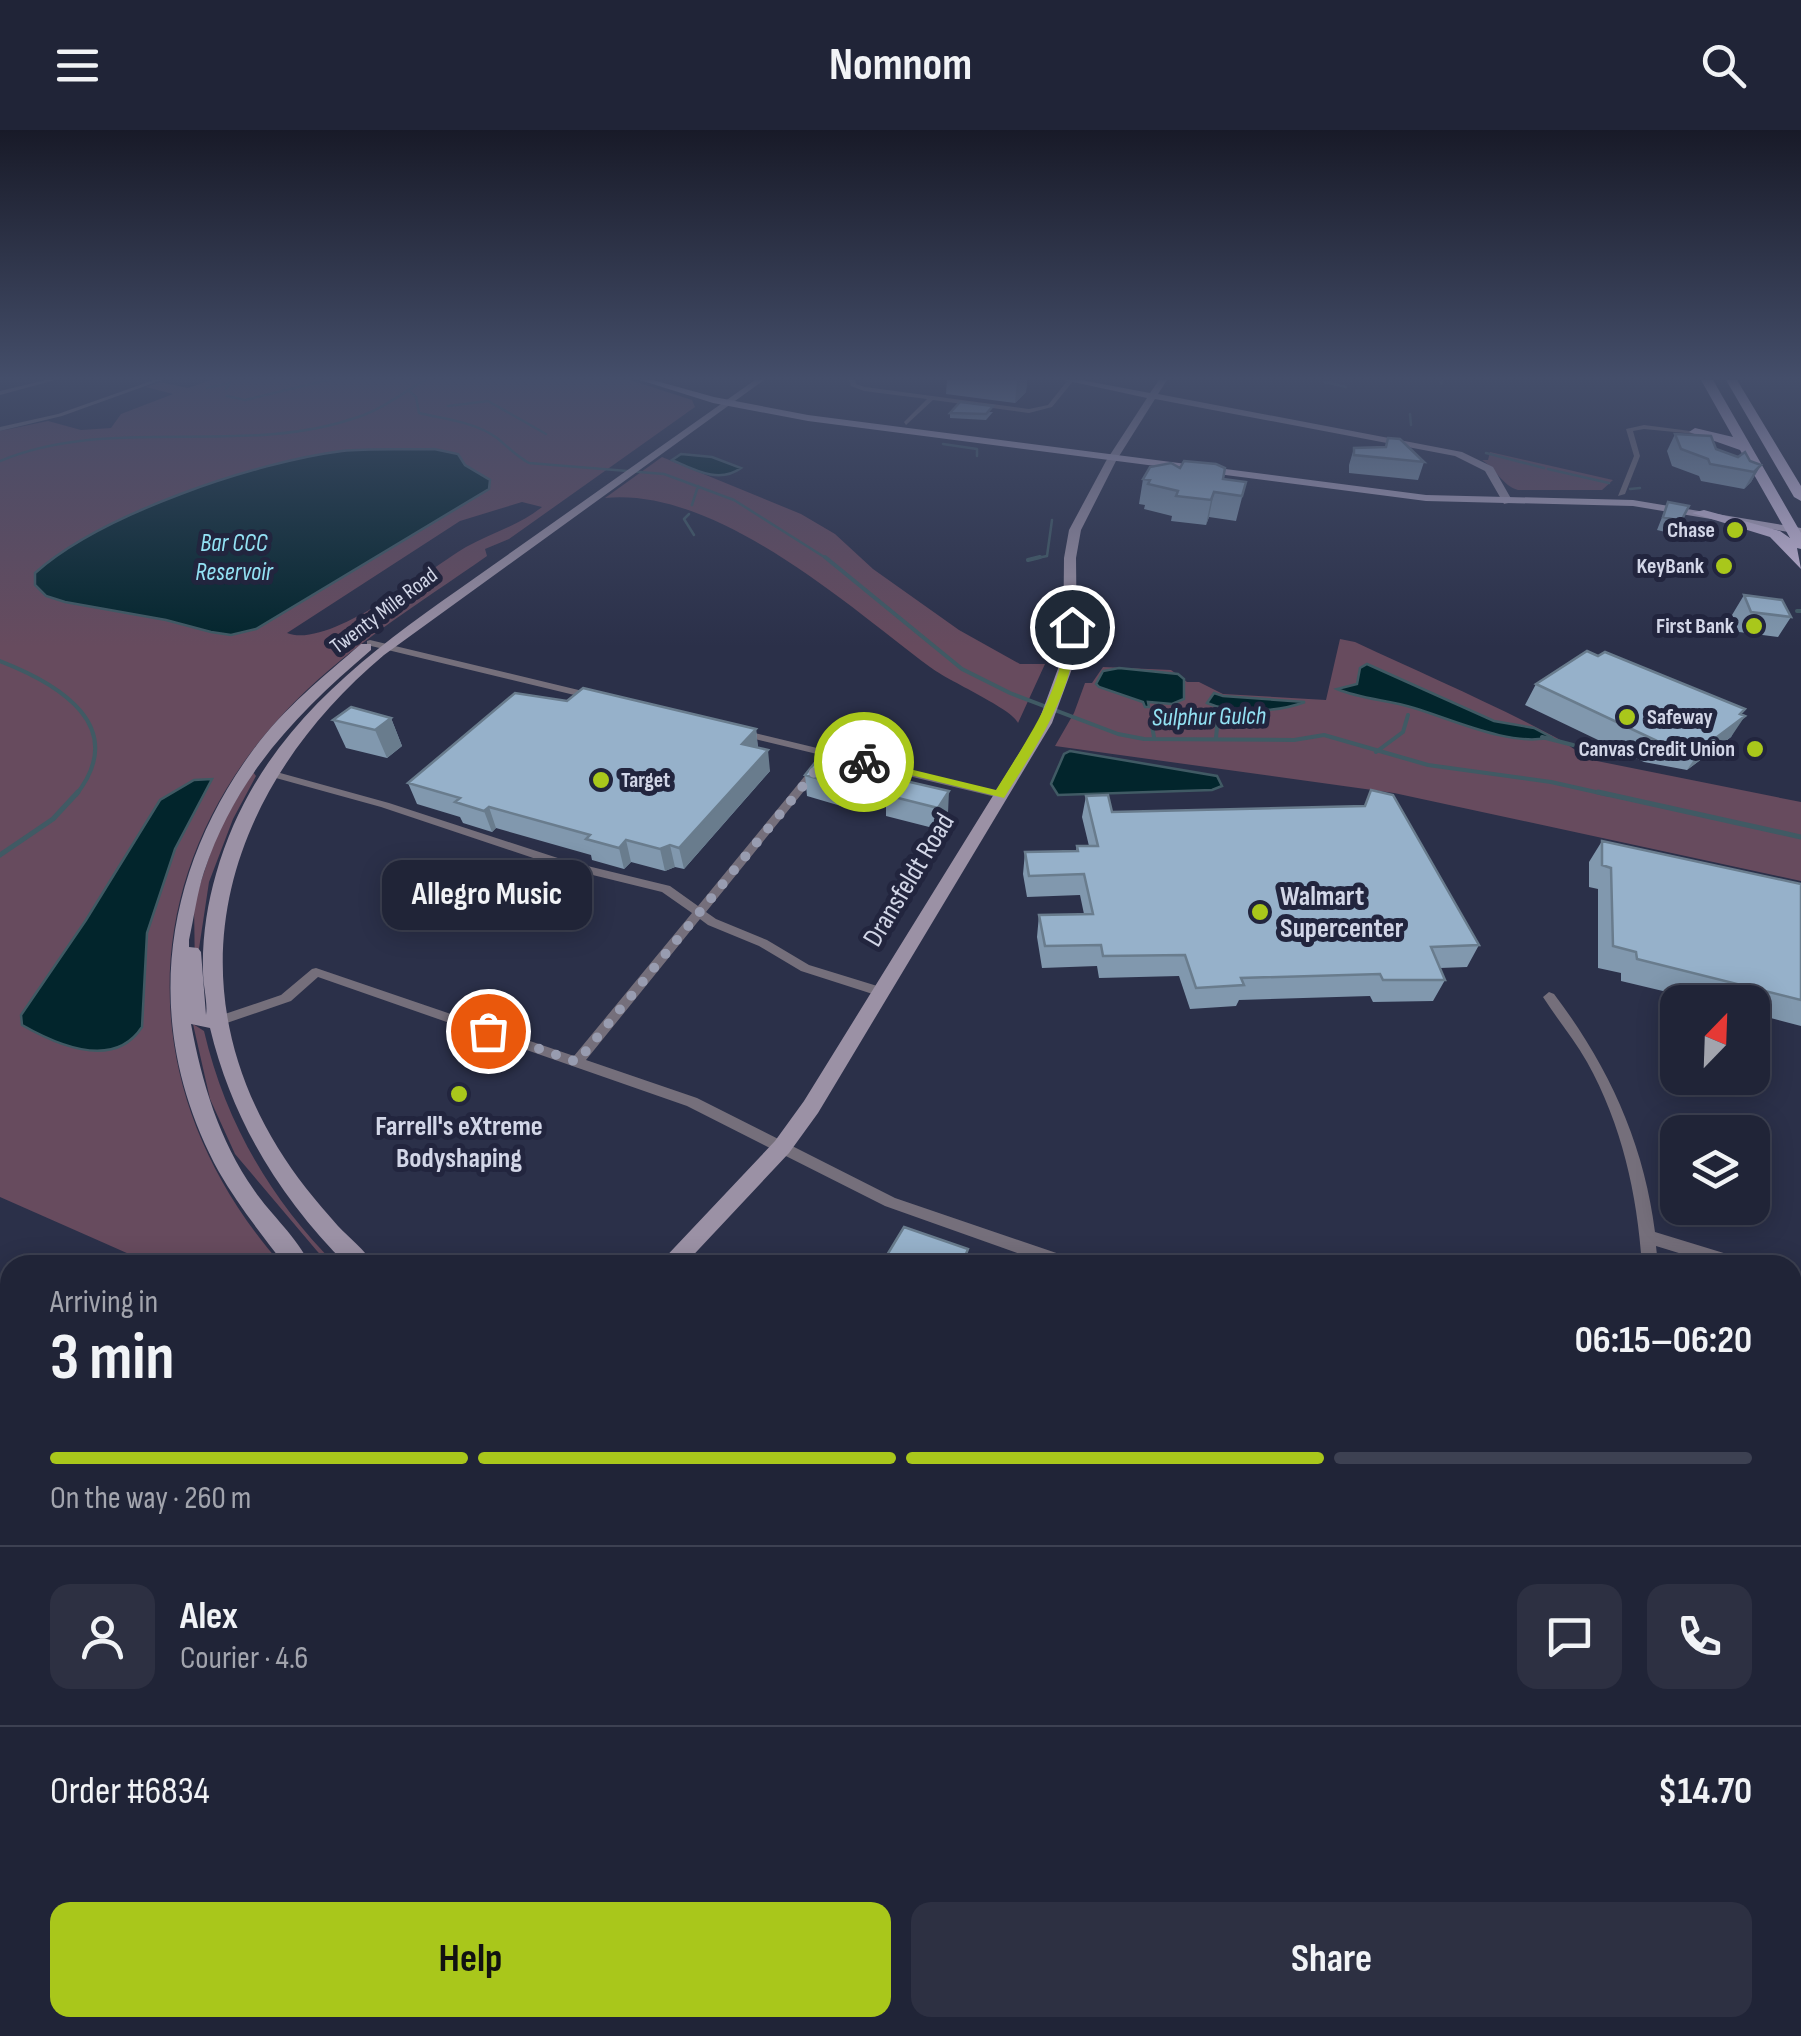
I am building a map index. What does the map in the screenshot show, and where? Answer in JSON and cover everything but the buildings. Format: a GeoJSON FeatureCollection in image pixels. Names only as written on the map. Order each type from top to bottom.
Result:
{"type":"FeatureCollection","features":[{"type":"Feature","properties":{"kind":"highway"},"geometry":{"type":"LineString","coordinates":[[1759,469],[1795,527],[1801,545]]}},
{"type":"Feature","properties":{"kind":"highway"},"geometry":{"type":"LineString","coordinates":[[1784,469],[1801,497]]}},
{"type":"Feature","properties":{"kind":"highway"},"geometry":{"type":"LineString","coordinates":[[1699,513],[1777,534],[1801,565]]}},
{"type":"Feature","properties":{"kind":"main road","name":"Twenty Mile Road"},"geometry":{"type":"LineString","coordinates":[[292,1255],[236,1181],[196,1096],[180,1024],[182,928],[198,860],[225,801],[261,748],[305,698],[616,469]]}},
{"type":"Feature","properties":{"kind":"main road","name":"Twenty Mile Road"},"geometry":{"type":"LineString","coordinates":[[352,1255],[313,1214],[266,1148],[236,1087],[218,1021],[212,945],[222,878],[241,825],[269,773],[320,707],[378,645],[636,469]]}},
{"type":"Feature","properties":{"kind":"main road","name":"Dransfeldt Road"},"geometry":{"type":"LineString","coordinates":[[679,1255],[782,1147],[882,992],[1039,731],[1066,673],[1072,636],[1073,537],[1081,513],[1107,469]]}},
{"type":"Feature","properties":{"kind":"main road"},"geometry":{"type":"LineString","coordinates":[[1220,469],[1394,494],[1506,498],[1621,494],[1795,527]]}},
{"type":"Feature","properties":{"kind":"main road"},"geometry":{"type":"LineString","coordinates":[[1245,469],[1506,498],[1633,503],[1795,527]]}},
{"type":"Feature","properties":{"kind":"main road"},"geometry":{"type":"LineString","coordinates":[[1489,469],[1506,498]]}},
{"type":"Feature","properties":{"kind":"main road"},"geometry":{"type":"LineString","coordinates":[[1394,494],[1452,493]]}},
{"type":"Feature","properties":{"kind":"main road"},"geometry":{"type":"LineString","coordinates":[[1552,501],[1614,498],[1621,494]]}},
{"type":"Feature","properties":{"kind":"main road"},"geometry":{"type":"LineString","coordinates":[[269,773],[259,764],[307,706],[305,698]]}},
{"type":"Feature","properties":{"kind":"main road"},"geometry":{"type":"LineString","coordinates":[[182,928],[192,942],[194,1016],[202,1022],[218,1021]]}},
{"type":"Feature","properties":{"kind":"street"},"geometry":{"type":"LineString","coordinates":[[1621,494],[1631,469]]}},
{"type":"Feature","properties":{"kind":"street"},"geometry":{"type":"LineString","coordinates":[[378,645],[610,701]]}},
{"type":"Feature","properties":{"kind":"street"},"geometry":{"type":"LineString","coordinates":[[723,728],[1000,795]]}},
{"type":"Feature","properties":{"kind":"street"},"geometry":{"type":"LineString","coordinates":[[577,1062],[830,753]]}},
{"type":"Feature","properties":{"kind":"street"},"geometry":{"type":"LineString","coordinates":[[269,773],[385,804],[564,864],[658,886],[700,913],[812,971],[882,992]]}},
{"type":"Feature","properties":{"kind":"street"},"geometry":{"type":"LineString","coordinates":[[218,1021],[286,998],[316,972],[704,1106],[899,1206],[1041,1255]]}},
{"type":"Feature","properties":{"kind":"street"},"geometry":{"type":"LineString","coordinates":[[1550,997],[1586,1050],[1621,1116],[1638,1168],[1650,1255]]}},
{"type":"Feature","properties":{"kind":"street"},"geometry":{"type":"LineString","coordinates":[[1649,1237],[1708,1255]]}},
{"type":"Feature","properties":{"kind":"shaded area"},"geometry":{"type":"Polygon","coordinates":[[[0,469],[260,469],[180,494],[100,529],[35,573],[35,581],[65,602],[232,635],[256,629],[489,489],[488,478],[472,469],[608,469],[509,539],[485,549],[487,556],[381,630],[306,691],[233,778],[197,846],[176,917],[170,989],[177,1061],[198,1132],[233,1200],[274,1255],[131,1255],[0,1197],[0,469]],[[522,502],[460,521],[287,633],[305,635],[352,619],[466,547],[542,507],[522,502]]]}},
{"type":"Feature","properties":{"kind":"shaded area"},"geometry":{"type":"Polygon","coordinates":[[[645,469],[691,469],[801,514],[835,534],[873,569],[959,630],[1020,664],[1045,664],[1018,723],[1005,710],[930,667],[820,583],[734,530],[691,511],[647,500],[605,498],[645,469]]]}},
{"type":"Feature","properties":{"kind":"shaded area"},"geometry":{"type":"Polygon","coordinates":[[[1492,469],[1564,469],[1613,480],[1602,490],[1518,490],[1492,469]]]}},
{"type":"Feature","properties":{"kind":"shaded area"},"geometry":{"type":"Polygon","coordinates":[[[1340,639],[1355,642],[1504,711],[1592,760],[1801,802],[1801,881],[1394,793],[1055,746],[1085,683],[1092,683],[1103,667],[1171,670],[1187,682],[1199,682],[1223,694],[1326,700],[1340,639]]]}},
{"type":"Feature","properties":{"kind":"shaded area"},"geometry":{"type":"Polygon","coordinates":[[[253,772],[256,776],[233,819],[209,882],[195,975],[194,903],[218,830],[253,772]]]}},
{"type":"Feature","properties":{"kind":"shaded area"},"geometry":{"type":"Polygon","coordinates":[[[193,1024],[204,1031],[224,1096],[253,1157],[290,1213],[326,1255],[317,1251],[235,1154],[210,1099],[193,1024]]]}},
{"type":"Feature","properties":{"kind":"water","name":"Bar CCC Reservoir"},"geometry":{"type":"Polygon","coordinates":[[[257,469],[472,469],[490,480],[489,489],[256,629],[231,635],[65,602],[46,596],[35,585],[35,573],[99,531],[138,511],[257,469]]]}},
{"type":"Feature","properties":{"kind":"water"},"geometry":{"type":"Polygon","coordinates":[[[692,469],[739,469],[724,475],[692,469]]]}},
{"type":"Feature","properties":{"kind":"water"},"geometry":{"type":"Polygon","coordinates":[[[1367,664],[1494,721],[1534,728],[1551,737],[1501,736],[1337,689],[1357,684],[1360,668],[1367,664]]]}},
{"type":"Feature","properties":{"kind":"water"},"geometry":{"type":"Polygon","coordinates":[[[1119,668],[1178,674],[1184,679],[1184,699],[1172,704],[1148,702],[1149,707],[1145,707],[1143,702],[1096,684],[1103,671],[1119,668]]]}},
{"type":"Feature","properties":{"kind":"water"},"geometry":{"type":"Polygon","coordinates":[[[1214,693],[1305,702],[1243,711],[1207,703],[1214,693]]]}},
{"type":"Feature","properties":{"kind":"water"},"geometry":{"type":"Polygon","coordinates":[[[1070,751],[1217,776],[1222,786],[1212,790],[1058,795],[1051,784],[1064,754],[1070,751]]]}},
{"type":"Feature","properties":{"kind":"water"},"geometry":{"type":"Polygon","coordinates":[[[212,779],[175,849],[147,933],[142,1027],[130,1040],[101,1051],[68,1046],[22,1025],[21,1015],[86,920],[160,800],[194,780],[212,779]]]}},
{"type":"Feature","properties":{"kind":"waterway","name":"Sulphur Gulch"},"geometry":{"type":"LineString","coordinates":[[602,469],[664,474],[698,487]]}},
{"type":"Feature","properties":{"kind":"waterway"},"geometry":{"type":"LineString","coordinates":[[1548,469],[1609,483]]}},
{"type":"Feature","properties":{"kind":"waterway"},"geometry":{"type":"LineString","coordinates":[[692,505],[698,487]]}},
{"type":"Feature","properties":{"kind":"waterway","name":"Sulphur Gulch"},"geometry":{"type":"LineString","coordinates":[[698,487],[734,500],[828,559]]}},
{"type":"Feature","properties":{"kind":"waterway"},"geometry":{"type":"LineString","coordinates":[[1630,489],[1640,488]]}},
{"type":"Feature","properties":{"kind":"waterway"},"geometry":{"type":"LineString","coordinates":[[689,514],[684,519],[694,535]]}},
{"type":"Feature","properties":{"kind":"waterway"},"geometry":{"type":"LineString","coordinates":[[1040,557],[1028,560],[1047,556],[1052,520]]}},
{"type":"Feature","properties":{"kind":"waterway","name":"Sulphur Gulch"},"geometry":{"type":"LineString","coordinates":[[828,559],[962,669],[1010,693],[1118,734],[1144,739],[1294,740],[1324,735],[1378,751]]}},
{"type":"Feature","properties":{"kind":"waterway"},"geometry":{"type":"LineString","coordinates":[[0,661],[64,695],[91,728],[95,748],[91,770],[77,793]]}},
{"type":"Feature","properties":{"kind":"waterway"},"geometry":{"type":"LineString","coordinates":[[1378,751],[1403,732],[1408,715]]}},
{"type":"Feature","properties":{"kind":"waterway"},"geometry":{"type":"LineString","coordinates":[[1216,738],[1218,717]]}},
{"type":"Feature","properties":{"kind":"waterway"},"geometry":{"type":"LineString","coordinates":[[1151,721],[1154,737]]}},
{"type":"Feature","properties":{"kind":"waterway"},"geometry":{"type":"LineString","coordinates":[[1542,737],[1573,745]]}},
{"type":"Feature","properties":{"kind":"waterway","name":"Sulphur Gulch"},"geometry":{"type":"LineString","coordinates":[[1378,751],[1428,765],[1551,782],[1609,795]]}},
{"type":"Feature","properties":{"kind":"waterway","name":"Sulphur Gulch"},"geometry":{"type":"LineString","coordinates":[[1598,792],[1801,837]]}},
{"type":"Feature","properties":{"kind":"waterway"},"geometry":{"type":"LineString","coordinates":[[0,855],[53,819],[77,793]]}},
{"type":"Feature","properties":{"kind":"way so far"},"geometry":{"type":"LineString","coordinates":[[488,1031],[577,1062],[830,753],[864,762]]}},
{"type":"Feature","properties":{"kind":"place","name":"Chase"},"geometry":{"type":"Point","coordinates":[1735,530]}},
{"type":"Feature","properties":{"kind":"place","name":"KeyBank"},"geometry":{"type":"Point","coordinates":[1724,566]}},
{"type":"Feature","properties":{"kind":"place","name":"First Bank"},"geometry":{"type":"Point","coordinates":[1754,626]}},
{"type":"Feature","properties":{"kind":"place","name":"Safeway"},"geometry":{"type":"Point","coordinates":[1627,717]}},
{"type":"Feature","properties":{"kind":"place","name":"Canvas Credit Union"},"geometry":{"type":"Point","coordinates":[1755,749]}},
{"type":"Feature","properties":{"kind":"place","name":"Target"},"geometry":{"type":"Point","coordinates":[601,780]}},
{"type":"Feature","properties":{"kind":"place","name":"Walmart Supercenter"},"geometry":{"type":"Point","coordinates":[1260,912]}},
{"type":"Feature","properties":{"kind":"place","name":"Allegro Music"},"geometry":{"type":"Point","coordinates":[488,1031]}},
{"type":"Feature","properties":{"kind":"place","name":"Farrell's eXtreme Bodyshaping"},"geometry":{"type":"Point","coordinates":[459,1094]}},
{"type":"Feature","properties":{"kind":"route"},"geometry":{"type":"LineString","coordinates":[[864,762],[1000,795],[1054,704],[1070,655],[1072,627]]}}]}
